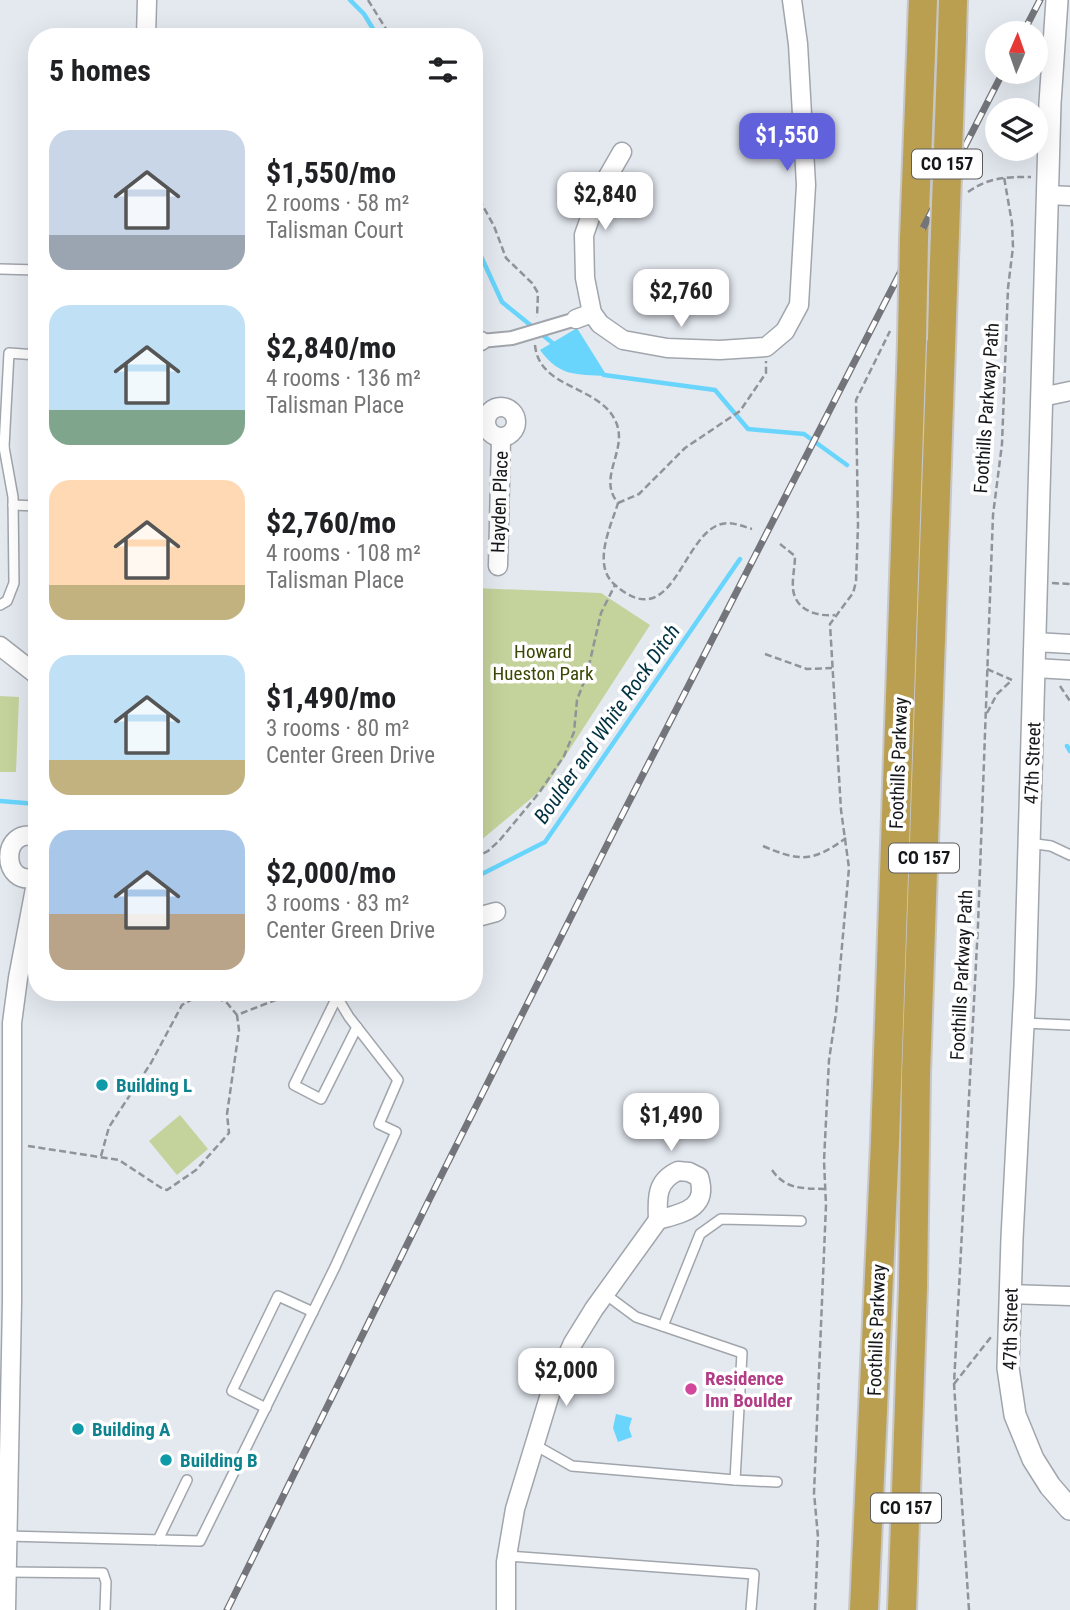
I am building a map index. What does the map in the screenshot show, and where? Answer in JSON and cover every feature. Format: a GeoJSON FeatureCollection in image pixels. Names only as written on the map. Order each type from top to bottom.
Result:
{"type":"FeatureCollection","features":[{"type":"Feature","properties":{"kind":"highway"},"geometry":{"type":"LineString","coordinates":[[909,0],[919,54]]}},
{"type":"Feature","properties":{"kind":"highway","name":"Foothills Parkway"},"geometry":{"type":"LineString","coordinates":[[862,1603],[885,1142],[902,334],[923,0]]}},
{"type":"Feature","properties":{"kind":"highway","name":"Foothills Parkway"},"geometry":{"type":"LineString","coordinates":[[904,1603],[916,1074],[953,0]]}},
{"type":"Feature","properties":{"kind":"street"},"geometry":{"type":"LineString","coordinates":[[146,28],[147,0]]}},
{"type":"Feature","properties":{"kind":"street"},"geometry":{"type":"LineString","coordinates":[[483,341],[512,338],[584,316],[623,340],[667,348],[720,350],[766,347],[785,331],[799,305],[806,185],[799,44],[792,0]]}},
{"type":"Feature","properties":{"kind":"street","name":"47th Street"},"geometry":{"type":"LineString","coordinates":[[1056,0],[1050,103],[1024,1023],[1009,1317],[1009,1376],[1015,1415],[1033,1459],[1050,1486],[1070,1509]]}},
{"type":"Feature","properties":{"kind":"street"},"geometry":{"type":"LineString","coordinates":[[584,316],[584,235],[599,192],[622,152]]}},
{"type":"Feature","properties":{"kind":"street"},"geometry":{"type":"LineString","coordinates":[[1048,195],[1070,196]]}},
{"type":"Feature","properties":{"kind":"street"},"geometry":{"type":"LineString","coordinates":[[1042,397],[1070,391]]}},
{"type":"Feature","properties":{"kind":"street","name":"Hayden Place"},"geometry":{"type":"LineString","coordinates":[[483,417],[498,407],[512,411],[516,420],[511,434],[501,438],[488,431],[483,424]]}},
{"type":"Feature","properties":{"kind":"street","name":"Hayden Place"},"geometry":{"type":"LineString","coordinates":[[498,566],[501,438]]}},
{"type":"Feature","properties":{"kind":"street"},"geometry":{"type":"LineString","coordinates":[[1035,642],[1070,644]]}},
{"type":"Feature","properties":{"kind":"street"},"geometry":{"type":"LineString","coordinates":[[1,648],[28,668]]}},
{"type":"Feature","properties":{"kind":"street"},"geometry":{"type":"LineString","coordinates":[[1035,668],[1064,676]]}},
{"type":"Feature","properties":{"kind":"street"},"geometry":{"type":"LineString","coordinates":[[28,835],[16,836],[9,843],[4,862],[8,871],[16,877],[28,880]]}},
{"type":"Feature","properties":{"kind":"street"},"geometry":{"type":"LineString","coordinates":[[483,916],[496,912]]}},
{"type":"Feature","properties":{"kind":"street"},"geometry":{"type":"LineString","coordinates":[[6,1610],[12,1302],[12,1023],[28,926]]}},
{"type":"Feature","properties":{"kind":"street"},"geometry":{"type":"LineString","coordinates":[[506,1610],[507,1556],[515,1509],[551,1394],[573,1343],[658,1220]]}},
{"type":"Feature","properties":{"kind":"street"},"geometry":{"type":"LineString","coordinates":[[1010,1294],[1070,1296]]}},
{"type":"Feature","properties":{"kind":"lane"},"geometry":{"type":"LineString","coordinates":[[0,269],[28,270]]}},
{"type":"Feature","properties":{"kind":"lane"},"geometry":{"type":"LineString","coordinates":[[0,606],[7,601],[15,583],[13,505],[2,447],[9,353],[28,354]]}},
{"type":"Feature","properties":{"kind":"lane"},"geometry":{"type":"LineString","coordinates":[[13,505],[28,506]]}},
{"type":"Feature","properties":{"kind":"lane"},"geometry":{"type":"LineString","coordinates":[[1029,843],[1051,846],[1070,855]]}},
{"type":"Feature","properties":{"kind":"lane"},"geometry":{"type":"LineString","coordinates":[[332,1001],[294,1085],[321,1099],[357,1027]]}},
{"type":"Feature","properties":{"kind":"lane"},"geometry":{"type":"LineString","coordinates":[[7,1536],[200,1541],[313,1312],[396,1132],[379,1124],[398,1080],[339,1001]]}},
{"type":"Feature","properties":{"kind":"lane"},"geometry":{"type":"LineString","coordinates":[[1024,1023],[1070,1025]]}},
{"type":"Feature","properties":{"kind":"lane"},"geometry":{"type":"LineString","coordinates":[[663,1326],[700,1234],[721,1219],[801,1221]]}},
{"type":"Feature","properties":{"kind":"lane"},"geometry":{"type":"LineString","coordinates":[[605,1294],[636,1317],[743,1353],[735,1480]]}},
{"type":"Feature","properties":{"kind":"lane"},"geometry":{"type":"LineString","coordinates":[[265,1408],[232,1391],[278,1296],[313,1312]]}},
{"type":"Feature","properties":{"kind":"lane"},"geometry":{"type":"LineString","coordinates":[[535,1445],[572,1466],[777,1482]]}},
{"type":"Feature","properties":{"kind":"lane"},"geometry":{"type":"LineString","coordinates":[[158,1540],[187,1480]]}},
{"type":"Feature","properties":{"kind":"lane"},"geometry":{"type":"LineString","coordinates":[[507,1556],[754,1574],[751,1610]]}},
{"type":"Feature","properties":{"kind":"lane"},"geometry":{"type":"LineString","coordinates":[[7,1572],[103,1573],[106,1582],[105,1610]]}},
{"type":"Feature","properties":{"kind":"path"},"geometry":{"type":"LineString","coordinates":[[368,0],[385,28]]}},
{"type":"Feature","properties":{"kind":"path"},"geometry":{"type":"LineString","coordinates":[[964,195],[984,181],[1004,177],[1031,177]]}},
{"type":"Feature","properties":{"kind":"path","name":"Foothills Parkway Path"},"geometry":{"type":"LineString","coordinates":[[969,1610],[954,1384],[978,925],[993,508],[1002,444],[1007,296],[1013,247],[1004,177]]}},
{"type":"Feature","properties":{"kind":"path"},"geometry":{"type":"LineString","coordinates":[[483,206],[506,258],[532,283],[538,293]]}},
{"type":"Feature","properties":{"kind":"path"},"geometry":{"type":"LineString","coordinates":[[815,1610],[818,1537],[814,1493],[826,1205],[824,1161],[829,1060],[849,868],[841,810],[830,624],[853,593],[856,582],[856,400],[902,334]]}},
{"type":"Feature","properties":{"kind":"path"},"geometry":{"type":"LineString","coordinates":[[618,503],[639,494],[685,448],[740,411],[766,373],[766,347]]}},
{"type":"Feature","properties":{"kind":"path"},"geometry":{"type":"LineString","coordinates":[[544,368],[553,377],[605,406],[615,419],[620,433],[619,447],[610,472],[610,484],[611,495],[618,503]]}},
{"type":"Feature","properties":{"kind":"path"},"geometry":{"type":"LineString","coordinates":[[618,503],[603,558],[610,580],[625,593],[643,598],[655,597],[665,591],[674,582],[701,538],[714,527],[734,523],[752,529]]}},
{"type":"Feature","properties":{"kind":"path"},"geometry":{"type":"LineString","coordinates":[[780,544],[795,555],[793,592],[800,606],[825,617],[835,615]]}},
{"type":"Feature","properties":{"kind":"path"},"geometry":{"type":"LineString","coordinates":[[1052,583],[1070,584]]}},
{"type":"Feature","properties":{"kind":"path"},"geometry":{"type":"LineString","coordinates":[[483,853],[499,841],[539,793],[564,757],[574,732],[577,699],[587,674],[601,613],[615,585]]}},
{"type":"Feature","properties":{"kind":"path"},"geometry":{"type":"LineString","coordinates":[[765,654],[807,669],[832,668]]}},
{"type":"Feature","properties":{"kind":"path"},"geometry":{"type":"LineString","coordinates":[[986,715],[997,694],[1012,680],[987,669]]}},
{"type":"Feature","properties":{"kind":"path"},"geometry":{"type":"LineString","coordinates":[[1064,676],[1070,701]]}},
{"type":"Feature","properties":{"kind":"path"},"geometry":{"type":"LineString","coordinates":[[763,846],[786,856],[808,858],[821,855],[846,838]]}},
{"type":"Feature","properties":{"kind":"path"},"geometry":{"type":"LineString","coordinates":[[101,1156],[108,1127],[151,1063],[182,1005],[188,1001]]}},
{"type":"Feature","properties":{"kind":"path"},"geometry":{"type":"LineString","coordinates":[[26,1144],[119,1160],[167,1190],[196,1170],[229,1133],[227,1114],[239,1030],[237,1015],[224,1001]]}},
{"type":"Feature","properties":{"kind":"path"},"geometry":{"type":"LineString","coordinates":[[237,1015],[273,1001]]}},
{"type":"Feature","properties":{"kind":"path"},"geometry":{"type":"LineString","coordinates":[[772,1170],[778,1179],[790,1187],[824,1189]]}},
{"type":"Feature","properties":{"kind":"path"},"geometry":{"type":"LineString","coordinates":[[954,1384],[1009,1317]]}},
{"type":"Feature","properties":{"kind":"green space","name":"Howard Hueston Park"},"geometry":{"type":"Polygon","coordinates":[[[483,588],[601,593],[650,625],[546,786],[483,838],[483,588]]]}},
{"type":"Feature","properties":{"kind":"green space"},"geometry":{"type":"Polygon","coordinates":[[[0,696],[19,697],[16,772],[0,772],[0,696]]]}},
{"type":"Feature","properties":{"kind":"green space"},"geometry":{"type":"Polygon","coordinates":[[[180,1115],[208,1149],[177,1175],[149,1141],[180,1115]]]}},
{"type":"Feature","properties":{"kind":"water"},"geometry":{"type":"Polygon","coordinates":[[[577,328],[607,376],[562,370],[540,350],[577,328]]]}},
{"type":"Feature","properties":{"kind":"water"},"geometry":{"type":"Polygon","coordinates":[[[616,1414],[632,1418],[629,1428],[632,1437],[618,1442],[613,1428],[616,1414]]]}},
{"type":"Feature","properties":{"kind":"waterway"},"geometry":{"type":"LineString","coordinates":[[350,0],[364,14],[373,28]]}},
{"type":"Feature","properties":{"kind":"waterway"},"geometry":{"type":"LineString","coordinates":[[483,261],[502,302],[555,345]]}},
{"type":"Feature","properties":{"kind":"waterway"},"geometry":{"type":"LineString","coordinates":[[604,375],[715,390],[748,429],[804,434],[847,465]]}},
{"type":"Feature","properties":{"kind":"waterway","name":"Boulder and White Rock Ditch"},"geometry":{"type":"LineString","coordinates":[[483,873],[545,842],[740,559]]}},
{"type":"Feature","properties":{"kind":"waterway"},"geometry":{"type":"LineString","coordinates":[[1067,746],[1070,751]]}},
{"type":"Feature","properties":{"kind":"waterway","name":"Boulder and White Rock Ditch"},"geometry":{"type":"LineString","coordinates":[[0,801],[28,803]]}},
{"type":"Feature","properties":{"kind":"railway"},"geometry":{"type":"LineString","coordinates":[[1029,21],[1040,0]]}},
{"type":"Feature","properties":{"kind":"railway"},"geometry":{"type":"LineString","coordinates":[[227,1610],[614,831],[997,84]]}},
{"type":"Feature","properties":{"kind":"place","name":"Building L"},"geometry":{"type":"Point","coordinates":[102,1085]}},
{"type":"Feature","properties":{"kind":"place","name":"Residence Inn Boulder"},"geometry":{"type":"Point","coordinates":[691,1389]}},
{"type":"Feature","properties":{"kind":"place","name":"Building A"},"geometry":{"type":"Point","coordinates":[78,1429]}},
{"type":"Feature","properties":{"kind":"place","name":"Building B"},"geometry":{"type":"Point","coordinates":[166,1460]}}]}
